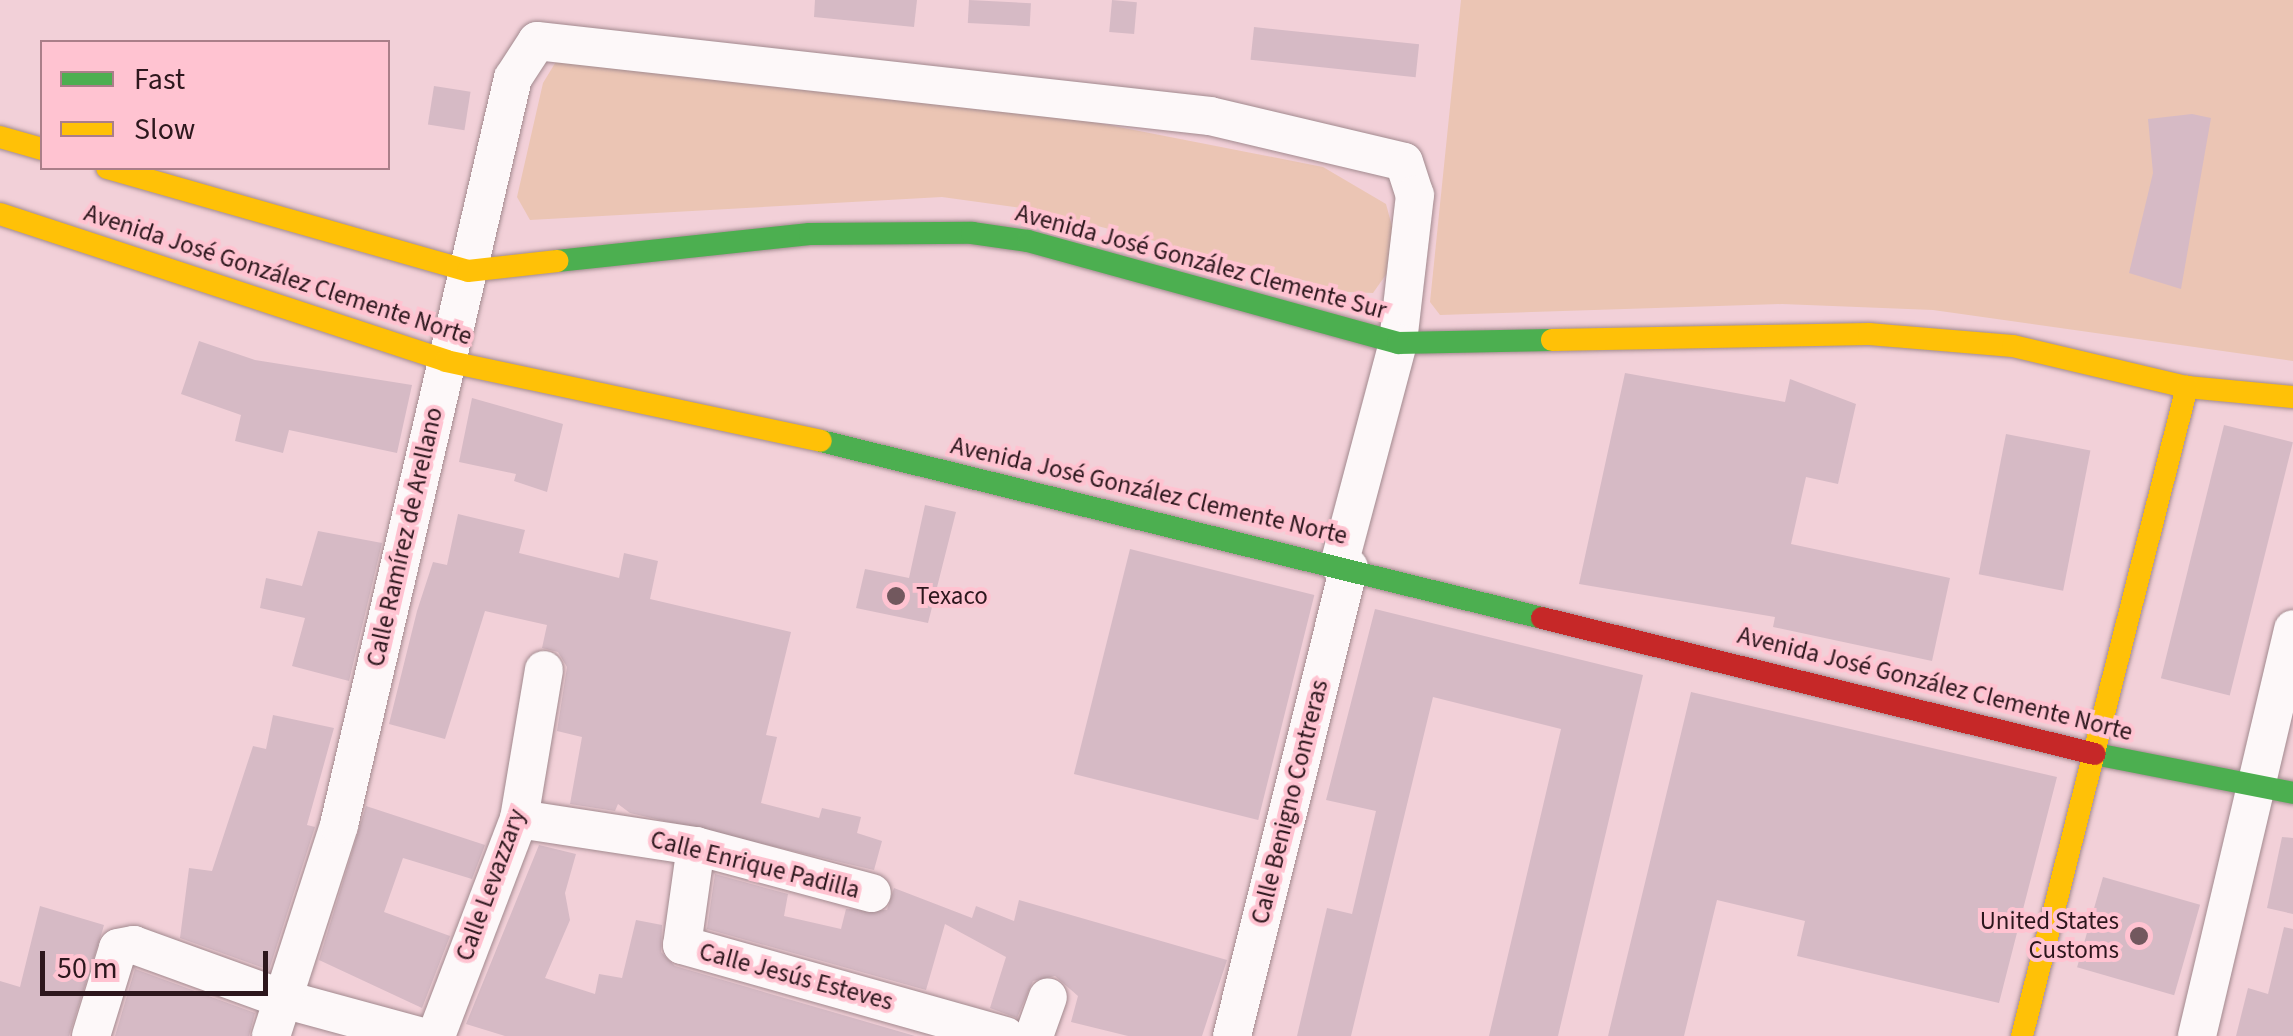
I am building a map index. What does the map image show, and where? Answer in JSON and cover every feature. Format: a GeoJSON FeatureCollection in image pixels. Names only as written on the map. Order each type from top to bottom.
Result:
{"type":"FeatureCollection","features":[{"type":"Feature","properties":{"kind":"main road"},"geometry":{"type":"LineString","coordinates":[[0,137],[40,148]]}},
{"type":"Feature","properties":{"kind":"main road","name":"Avenida José González Clemente Sur"},"geometry":{"type":"LineString","coordinates":[[114,170],[468,271],[810,234],[972,233],[1028,241],[1398,343],[1870,334],[2012,346],[2187,387],[2293,397]]}},
{"type":"Feature","properties":{"kind":"main road","name":"Avenida José González Clemente Norte"},"geometry":{"type":"LineString","coordinates":[[0,214],[446,361],[758,425],[1344,566],[2091,753],[2276,789]]}},
{"type":"Feature","properties":{"kind":"main road"},"geometry":{"type":"LineString","coordinates":[[2027,1035],[2091,753],[2187,387]]}},
{"type":"Feature","properties":{"kind":"street","name":"Calle Ramírez de Arellano"},"geometry":{"type":"LineString","coordinates":[[271,1036],[339,825],[513,78],[537,41],[1210,116],[1404,162]]}},
{"type":"Feature","properties":{"kind":"street","name":"Calle Benigno Contreras"},"geometry":{"type":"LineString","coordinates":[[1232,1036],[1398,343],[1415,194],[1404,162]]}},
{"type":"Feature","properties":{"kind":"street"},"geometry":{"type":"LineString","coordinates":[[2197,1036],[2276,789],[2293,629]]}},
{"type":"Feature","properties":{"kind":"street","name":"Calle Levazzary"},"geometry":{"type":"LineString","coordinates":[[436,1036],[519,819],[544,670]]}},
{"type":"Feature","properties":{"kind":"street","name":"Calle Enrique Padilla"},"geometry":{"type":"LineString","coordinates":[[519,819],[696,846],[872,893]]}},
{"type":"Feature","properties":{"kind":"street","name":"Calle Jesús Esteves"},"geometry":{"type":"LineString","coordinates":[[696,846],[682,945],[1005,1036]]}},
{"type":"Feature","properties":{"kind":"street"},"geometry":{"type":"LineString","coordinates":[[91,1036],[118,948],[134,946],[283,1000],[418,1036]]}},
{"type":"Feature","properties":{"kind":"street"},"geometry":{"type":"LineString","coordinates":[[1034,1036],[1048,996]]}},
{"type":"Feature","properties":{"kind":"shaded area"},"geometry":{"type":"Polygon","coordinates":[[[1461,0],[2293,0],[2293,361],[1933,310],[1782,304],[1440,315],[1430,302],[1461,0]]]}},
{"type":"Feature","properties":{"kind":"shaded area"},"geometry":{"type":"Polygon","coordinates":[[[560,55],[1022,108],[1323,167],[1386,204],[1393,230],[1387,273],[1373,293],[1348,292],[1037,210],[942,197],[530,220],[517,197],[543,83],[560,55]]]}},
{"type":"Feature","properties":{"kind":"building"},"geometry":{"type":"Polygon","coordinates":[[[815,0],[917,0],[914,27],[814,17],[815,0]]]}},
{"type":"Feature","properties":{"kind":"building"},"geometry":{"type":"Polygon","coordinates":[[[969,0],[1031,3],[1030,26],[968,23],[969,0]]]}},
{"type":"Feature","properties":{"kind":"building"},"geometry":{"type":"Polygon","coordinates":[[[1112,0],[1137,2],[1134,34],[1109,32],[1112,0]]]}},
{"type":"Feature","properties":{"kind":"building"},"geometry":{"type":"Polygon","coordinates":[[[1254,27],[1419,44],[1416,77],[1251,60],[1254,27]]]}},
{"type":"Feature","properties":{"kind":"building"},"geometry":{"type":"Polygon","coordinates":[[[434,86],[471,92],[464,130],[428,125],[434,86]]]}},
{"type":"Feature","properties":{"kind":"building"},"geometry":{"type":"Polygon","coordinates":[[[2192,114],[2211,118],[2181,289],[2129,273],[2153,173],[2148,119],[2192,114]]]}},
{"type":"Feature","properties":{"kind":"building"},"geometry":{"type":"Polygon","coordinates":[[[199,341],[255,360],[412,385],[397,453],[289,430],[283,453],[235,441],[241,415],[181,394],[199,341]]]}},
{"type":"Feature","properties":{"kind":"building"},"geometry":{"type":"Polygon","coordinates":[[[1625,373],[1785,402],[1790,379],[1856,404],[1838,484],[1806,477],[1791,544],[1950,578],[1932,661],[1773,627],[1775,617],[1579,584],[1625,373]]]}},
{"type":"Feature","properties":{"kind":"building"},"geometry":{"type":"Polygon","coordinates":[[[472,398],[563,424],[547,492],[514,481],[516,474],[459,462],[472,398]]]}},
{"type":"Feature","properties":{"kind":"building"},"geometry":{"type":"Polygon","coordinates":[[[2224,425],[2293,442],[2230,695],[2161,678],[2224,425]]]}},
{"type":"Feature","properties":{"kind":"building"},"geometry":{"type":"Polygon","coordinates":[[[2006,434],[2090,450],[2063,591],[1979,574],[2006,434]]]}},
{"type":"Feature","properties":{"kind":"building"},"geometry":{"type":"Polygon","coordinates":[[[925,505],[956,512],[928,623],[856,608],[865,569],[909,578],[925,505]]]}},
{"type":"Feature","properties":{"kind":"building"},"geometry":{"type":"Polygon","coordinates":[[[458,514],[525,530],[519,553],[619,578],[624,553],[658,561],[650,599],[791,632],[766,735],[777,737],[761,803],[819,818],[822,808],[861,817],[857,833],[882,841],[874,870],[630,813],[618,804],[615,811],[570,804],[582,737],[557,731],[567,667],[558,652],[542,648],[547,625],[485,611],[445,739],[389,724],[433,562],[447,565],[458,514]]]}},
{"type":"Feature","properties":{"kind":"building"},"geometry":{"type":"Polygon","coordinates":[[[318,531],[382,543],[349,681],[292,666],[305,618],[260,608],[266,578],[302,586],[318,531]]]}},
{"type":"Feature","properties":{"kind":"building"},"geometry":{"type":"Polygon","coordinates":[[[1130,549],[1314,595],[1258,820],[1074,774],[1130,549]]]}},
{"type":"Feature","properties":{"kind":"building"},"geometry":{"type":"Polygon","coordinates":[[[1375,609],[1643,675],[1558,1036],[1489,1036],[1561,729],[1433,697],[1351,1036],[1297,1036],[1327,908],[1352,914],[1376,811],[1326,800],[1375,609]]]}},
{"type":"Feature","properties":{"kind":"building"},"geometry":{"type":"Polygon","coordinates":[[[1691,692],[2057,777],[1999,1003],[1797,956],[1805,921],[1717,900],[1684,1036],[1608,1036],[1691,692]]]}},
{"type":"Feature","properties":{"kind":"building"},"geometry":{"type":"Polygon","coordinates":[[[273,715],[334,728],[307,825],[315,827],[269,970],[180,938],[189,868],[212,871],[253,746],[266,749],[273,715]]]}},
{"type":"Feature","properties":{"kind":"building"},"geometry":{"type":"Polygon","coordinates":[[[366,806],[485,845],[472,879],[403,858],[384,912],[450,936],[422,1008],[319,960],[366,806]]]}},
{"type":"Feature","properties":{"kind":"building"},"geometry":{"type":"Polygon","coordinates":[[[2282,837],[2293,838],[2293,914],[2267,908],[2282,837]]]}},
{"type":"Feature","properties":{"kind":"building"},"geometry":{"type":"Polygon","coordinates":[[[539,845],[576,854],[565,893],[570,920],[545,978],[595,994],[599,974],[622,978],[636,920],[662,925],[661,952],[675,966],[915,1036],[505,1036],[466,1024],[539,845]]]}},
{"type":"Feature","properties":{"kind":"building"},"geometry":{"type":"Polygon","coordinates":[[[715,874],[788,894],[784,916],[841,929],[846,909],[887,910],[894,888],[972,918],[976,906],[1014,921],[1019,900],[1227,960],[1202,1036],[1128,1036],[1071,1022],[1078,996],[1055,976],[1033,981],[1017,1018],[990,1008],[1006,957],[945,924],[926,990],[707,929],[715,874]]]}},
{"type":"Feature","properties":{"kind":"building","name":"United States Customs"},"geometry":{"type":"Polygon","coordinates":[[[2103,877],[2200,905],[2174,995],[2077,967],[2103,877]]]}},
{"type":"Feature","properties":{"kind":"building"},"geometry":{"type":"Polygon","coordinates":[[[40,906],[104,925],[102,932],[69,1036],[0,1036],[0,981],[20,987],[40,906]]]}},
{"type":"Feature","properties":{"kind":"building"},"geometry":{"type":"Polygon","coordinates":[[[2284,927],[2293,929],[2293,1036],[2236,1036],[2248,988],[2268,994],[2284,927]]]}},
{"type":"Feature","properties":{"kind":"building"},"geometry":{"type":"Polygon","coordinates":[[[135,969],[255,1013],[249,1036],[115,1036],[135,969]]]}},
{"type":"Feature","properties":{"kind":"traffic: fast"},"geometry":{"type":"LineString","coordinates":[[557,261],[810,234],[972,233],[1028,241],[1398,343],[1552,340]]}},
{"type":"Feature","properties":{"kind":"traffic: fast"},"geometry":{"type":"LineString","coordinates":[[821,441],[1542,618]]}},
{"type":"Feature","properties":{"kind":"traffic: fast"},"geometry":{"type":"LineString","coordinates":[[2095,754],[2293,793]]}},
{"type":"Feature","properties":{"kind":"traffic: slow"},"geometry":{"type":"LineString","coordinates":[[0,137],[40,148]]}},
{"type":"Feature","properties":{"kind":"traffic: slow"},"geometry":{"type":"LineString","coordinates":[[114,170],[468,271],[557,261]]}},
{"type":"Feature","properties":{"kind":"traffic: slow"},"geometry":{"type":"LineString","coordinates":[[0,214],[446,361],[821,441]]}},
{"type":"Feature","properties":{"kind":"traffic: slow"},"geometry":{"type":"LineString","coordinates":[[1552,340],[1869,334],[2013,346],[2187,387],[2293,397]]}},
{"type":"Feature","properties":{"kind":"traffic: slow"},"geometry":{"type":"LineString","coordinates":[[2022,1036],[2187,387]]}},
{"type":"Feature","properties":{"kind":"traffic: jam"},"geometry":{"type":"LineString","coordinates":[[1542,618],[2095,754]]}},
{"type":"Feature","properties":{"kind":"place","name":"Texaco"},"geometry":{"type":"Point","coordinates":[896,596]}},
{"type":"Feature","properties":{"kind":"place","name":"United States Customs"},"geometry":{"type":"Point","coordinates":[2139,936]}}]}
